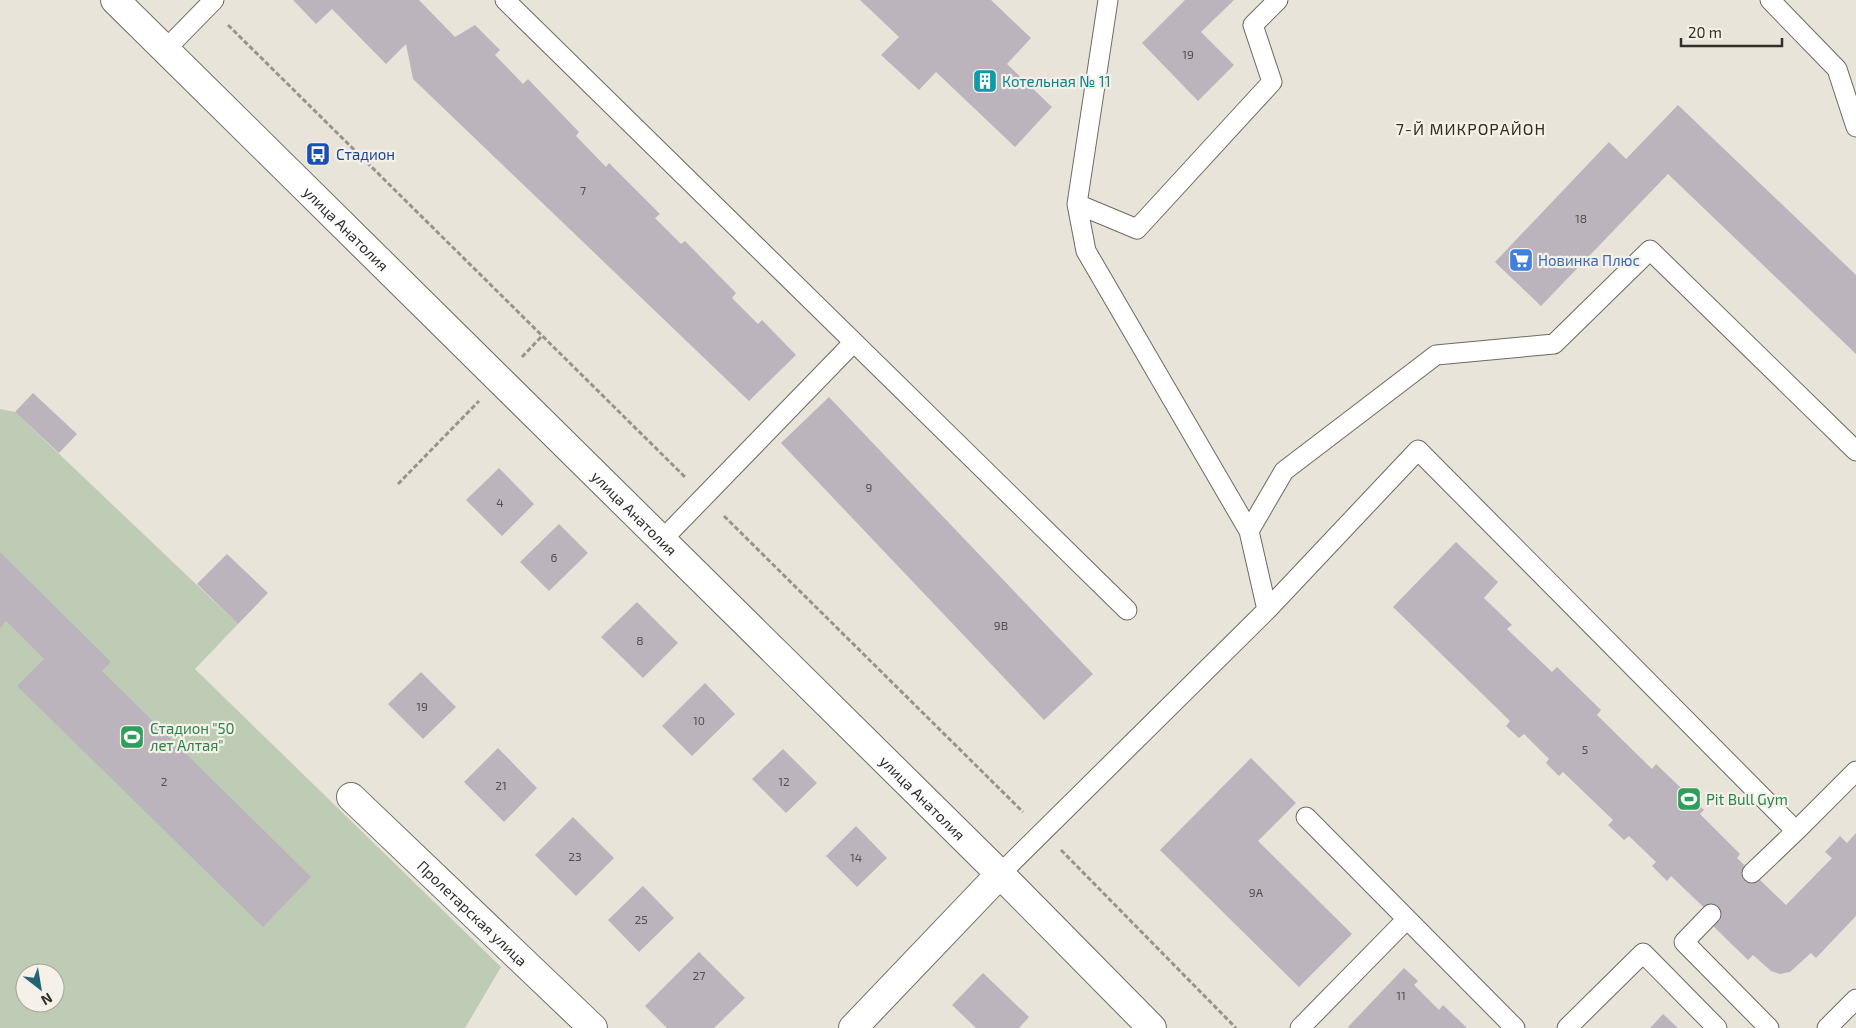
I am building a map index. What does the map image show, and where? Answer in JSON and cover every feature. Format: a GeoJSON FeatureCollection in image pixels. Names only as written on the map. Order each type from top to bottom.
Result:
{"type":"FeatureCollection","features":[{"type":"Feature","properties":{"kind":"street","name":"улица Анатолия"},"geometry":{"type":"LineString","coordinates":[[115,0],[1000,874],[1152,1028]]}},
{"type":"Feature","properties":{"kind":"street","name":"Пролетарская улица"},"geometry":{"type":"LineString","coordinates":[[351,797],[593,1028]]}},
{"type":"Feature","properties":{"kind":"street"},"geometry":{"type":"LineString","coordinates":[[853,1028],[1000,874]]}},
{"type":"Feature","properties":{"kind":"lane"},"geometry":{"type":"LineString","coordinates":[[165,50],[214,0]]}},
{"type":"Feature","properties":{"kind":"lane"},"geometry":{"type":"LineString","coordinates":[[505,0],[1127,610]]}},
{"type":"Feature","properties":{"kind":"lane"},"geometry":{"type":"LineString","coordinates":[[1108,0],[1077,204],[1086,252],[1249,531],[1267,610]]}},
{"type":"Feature","properties":{"kind":"lane"},"geometry":{"type":"LineString","coordinates":[[1077,204],[1137,229],[1272,82],[1253,25],[1278,0]]}},
{"type":"Feature","properties":{"kind":"lane"},"geometry":{"type":"LineString","coordinates":[[1770,0],[1837,69],[1856,127]]}},
{"type":"Feature","properties":{"kind":"lane"},"geometry":{"type":"LineString","coordinates":[[1249,531],[1284,471],[1436,355],[1554,344],[1650,250],[1856,451]]}},
{"type":"Feature","properties":{"kind":"lane"},"geometry":{"type":"LineString","coordinates":[[662,540],[854,342]]}},
{"type":"Feature","properties":{"kind":"lane"},"geometry":{"type":"LineString","coordinates":[[1000,874],[1267,610],[1418,450],[1796,830]]}},
{"type":"Feature","properties":{"kind":"lane"},"geometry":{"type":"LineString","coordinates":[[1752,873],[1856,771]]}},
{"type":"Feature","properties":{"kind":"lane"},"geometry":{"type":"LineString","coordinates":[[1306,817],[1516,1028]]}},
{"type":"Feature","properties":{"kind":"lane"},"geometry":{"type":"LineString","coordinates":[[1711,914],[1684,942],[1769,1028]]}},
{"type":"Feature","properties":{"kind":"lane"},"geometry":{"type":"LineString","coordinates":[[1300,1028],[1407,919]]}},
{"type":"Feature","properties":{"kind":"lane"},"geometry":{"type":"LineString","coordinates":[[1567,1028],[1643,953],[1717,1028]]}},
{"type":"Feature","properties":{"kind":"lane"},"geometry":{"type":"LineString","coordinates":[[1827,1028],[1856,999]]}},
{"type":"Feature","properties":{"kind":"path"},"geometry":{"type":"LineString","coordinates":[[398,484],[542,336]]}},
{"type":"Feature","properties":{"kind":"green space","name":"Стадион \"50 лет Алтая\""},"geometry":{"type":"Polygon","coordinates":[[[0,409],[15,412],[238,624],[195,669],[501,967],[465,1028],[0,1028],[0,409]]]}},
{"type":"Feature","properties":{"kind":"building"},"geometry":{"type":"Polygon","coordinates":[[[293,0],[419,0],[455,37],[475,25],[500,50],[495,55],[523,84],[528,79],[579,132],[576,136],[606,167],[609,163],[660,214],[655,218],[681,244],[685,241],[736,293],[732,298],[758,324],[762,320],[796,355],[749,401],[413,79],[406,44],[386,64],[332,9],[316,24],[293,0]]]}},
{"type":"Feature","properties":{"kind":"building","name":"Котельная № 11"},"geometry":{"type":"Polygon","coordinates":[[[860,0],[991,0],[1031,38],[1007,64],[1052,107],[1015,147],[936,72],[919,90],[881,55],[899,37],[860,0]]]}},
{"type":"Feature","properties":{"kind":"building"},"geometry":{"type":"Polygon","coordinates":[[[1185,0],[1234,0],[1201,32],[1234,65],[1198,101],[1142,43],[1185,0]]]}},
{"type":"Feature","properties":{"kind":"building"},"geometry":{"type":"Polygon","coordinates":[[[1678,105],[1856,275],[1856,354],[1668,174],[1541,306],[1495,262],[1609,142],[1626,159],[1678,105]]]}},
{"type":"Feature","properties":{"kind":"building"},"geometry":{"type":"Polygon","coordinates":[[[33,393],[77,434],[59,453],[15,412],[33,393]]]}},
{"type":"Feature","properties":{"kind":"building"},"geometry":{"type":"Polygon","coordinates":[[[829,397],[1093,674],[1044,720],[781,443],[829,397]]]}},
{"type":"Feature","properties":{"kind":"building"},"geometry":{"type":"Polygon","coordinates":[[[499,468],[534,504],[502,536],[466,500],[499,468]]]}},
{"type":"Feature","properties":{"kind":"building"},"geometry":{"type":"Polygon","coordinates":[[[559,524],[588,553],[549,591],[520,562],[559,524]]]}},
{"type":"Feature","properties":{"kind":"building"},"geometry":{"type":"Polygon","coordinates":[[[1456,542],[1498,582],[1484,598],[1512,625],[1507,629],[1552,672],[1557,667],[1601,710],[1597,715],[1652,769],[1656,764],[1704,810],[1700,814],[1740,854],[1737,858],[1786,905],[1832,858],[1825,852],[1840,836],[1847,843],[1856,833],[1856,916],[1816,958],[1811,953],[1790,972],[1780,974],[1771,971],[1753,955],[1748,960],[1710,923],[1715,918],[1671,876],[1667,881],[1652,866],[1656,862],[1629,836],[1624,840],[1608,825],[1613,820],[1563,772],[1559,776],[1546,763],[1549,759],[1524,734],[1519,738],[1506,726],[1510,721],[1393,607],[1456,542]]]}},
{"type":"Feature","properties":{"kind":"building"},"geometry":{"type":"Polygon","coordinates":[[[0,552],[111,662],[102,671],[311,877],[263,927],[17,686],[44,659],[6,621],[0,628],[0,552]]]}},
{"type":"Feature","properties":{"kind":"building"},"geometry":{"type":"Polygon","coordinates":[[[227,554],[268,593],[238,624],[197,584],[227,554]]]}},
{"type":"Feature","properties":{"kind":"building"},"geometry":{"type":"Polygon","coordinates":[[[637,602],[678,643],[643,678],[601,637],[637,602]]]}},
{"type":"Feature","properties":{"kind":"building"},"geometry":{"type":"Polygon","coordinates":[[[421,672],[456,707],[423,739],[388,704],[421,672]]]}},
{"type":"Feature","properties":{"kind":"building"},"geometry":{"type":"Polygon","coordinates":[[[705,683],[735,714],[692,756],[662,726],[705,683]]]}},
{"type":"Feature","properties":{"kind":"building"},"geometry":{"type":"Polygon","coordinates":[[[498,748],[537,788],[504,822],[464,782],[498,748]]]}},
{"type":"Feature","properties":{"kind":"building"},"geometry":{"type":"Polygon","coordinates":[[[783,749],[817,783],[786,813],[752,779],[783,749]]]}},
{"type":"Feature","properties":{"kind":"building"},"geometry":{"type":"Polygon","coordinates":[[[1251,758],[1296,803],[1258,841],[1352,934],[1299,987],[1160,850],[1251,758]]]}},
{"type":"Feature","properties":{"kind":"building"},"geometry":{"type":"Polygon","coordinates":[[[573,817],[614,858],[576,896],[535,855],[573,817]]]}},
{"type":"Feature","properties":{"kind":"building"},"geometry":{"type":"Polygon","coordinates":[[[856,826],[887,858],[857,887],[826,856],[856,826]]]}},
{"type":"Feature","properties":{"kind":"building"},"geometry":{"type":"Polygon","coordinates":[[[643,886],[674,918],[639,952],[608,920],[643,886]]]}},
{"type":"Feature","properties":{"kind":"building"},"geometry":{"type":"Polygon","coordinates":[[[699,952],[745,998],[714,1028],[667,1028],[645,1006],[699,952]]]}},
{"type":"Feature","properties":{"kind":"building"},"geometry":{"type":"Polygon","coordinates":[[[1404,968],[1418,981],[1414,985],[1439,1010],[1443,1005],[1467,1028],[1349,1028],[1404,968]]]}},
{"type":"Feature","properties":{"kind":"building"},"geometry":{"type":"Polygon","coordinates":[[[983,973],[1029,1017],[1019,1028],[976,1028],[952,1005],[983,973]]]}},
{"type":"Feature","properties":{"kind":"building"},"geometry":{"type":"Polygon","coordinates":[[[1663,1014],[1678,1028],[1650,1028],[1663,1014]]]}},
{"type":"Feature","properties":{"kind":"place","name":"Котельная № 11"},"geometry":{"type":"Point","coordinates":[985,81]}},
{"type":"Feature","properties":{"kind":"place","name":"Стадион"},"geometry":{"type":"Point","coordinates":[318,154]}},
{"type":"Feature","properties":{"kind":"place","name":"Новинка Плюс"},"geometry":{"type":"Point","coordinates":[1521,260]}},
{"type":"Feature","properties":{"kind":"place","name":"Стадион \"50 лет Алтая\""},"geometry":{"type":"Point","coordinates":[132,737]}},
{"type":"Feature","properties":{"kind":"place","name":"Pit Bull Gym"},"geometry":{"type":"Point","coordinates":[1689,799]}},
{"type":"Feature","properties":{"kind":"district","name":"7-Й МИКРОРАЙОН"},"geometry":{"type":"Point","coordinates":[1471,128]}}]}
